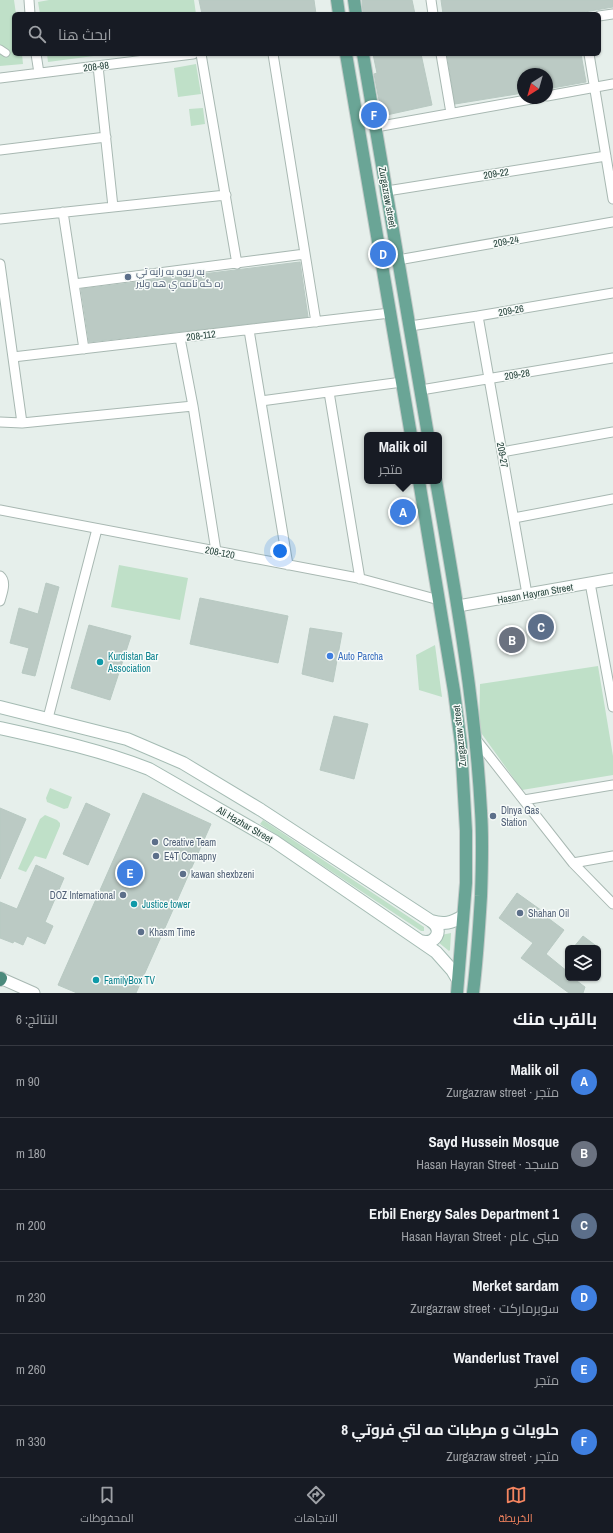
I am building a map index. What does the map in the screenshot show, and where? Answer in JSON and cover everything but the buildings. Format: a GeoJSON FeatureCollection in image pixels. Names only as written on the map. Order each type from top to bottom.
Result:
{"type":"FeatureCollection","features":[{"type":"Feature","properties":{"kind":"main road"},"geometry":{"type":"LineString","coordinates":[[337,0],[339,12]]}},
{"type":"Feature","properties":{"kind":"main road"},"geometry":{"type":"LineString","coordinates":[[354,0],[356,12]]}},
{"type":"Feature","properties":{"kind":"main road","name":"Zurgazraw street"},"geometry":{"type":"LineString","coordinates":[[346,56],[410,432]]}},
{"type":"Feature","properties":{"kind":"main road","name":"Zurgazraw street"},"geometry":{"type":"LineString","coordinates":[[363,56],[428,432]]}},
{"type":"Feature","properties":{"kind":"main road"},"geometry":{"type":"LineString","coordinates":[[365,169],[382,166]]}},
{"type":"Feature","properties":{"kind":"main road","name":"Zurgazraw street"},"geometry":{"type":"LineString","coordinates":[[420,484],[454,692],[461,744],[466,831],[466,883],[457,993]]}},
{"type":"Feature","properties":{"kind":"main road","name":"Zurgazraw street"},"geometry":{"type":"LineString","coordinates":[[437,484],[458,606],[474,736],[481,812],[482,855],[479,925],[473,993]]}},
{"type":"Feature","properties":{"kind":"main road","name":"Ali Hazhar Street"},"geometry":{"type":"LineString","coordinates":[[0,707],[128,739],[183,763],[261,810],[431,921],[439,924],[447,923],[455,921],[463,916]]}},
{"type":"Feature","properties":{"kind":"main road","name":"Ali Hazhar Street"},"geometry":{"type":"LineString","coordinates":[[0,728],[102,752],[149,769],[274,842],[420,940],[445,961],[458,980]]}},
{"type":"Feature","properties":{"kind":"main road"},"geometry":{"type":"LineString","coordinates":[[420,940],[431,942],[436,937],[438,933],[436,926],[431,921]]}},
{"type":"Feature","properties":{"kind":"street"},"geometry":{"type":"LineString","coordinates":[[28,0],[30,12]]}},
{"type":"Feature","properties":{"kind":"street"},"geometry":{"type":"LineString","coordinates":[[431,0],[433,12]]}},
{"type":"Feature","properties":{"kind":"street"},"geometry":{"type":"LineString","coordinates":[[601,16],[613,14]]}},
{"type":"Feature","properties":{"kind":"street"},"geometry":{"type":"LineString","coordinates":[[36,56],[39,73]]}},
{"type":"Feature","properties":{"kind":"street","name":"208-98"},"geometry":{"type":"LineString","coordinates":[[0,78],[177,56]]}},
{"type":"Feature","properties":{"kind":"street"},"geometry":{"type":"LineString","coordinates":[[201,56],[237,264]]}},
{"type":"Feature","properties":{"kind":"street"},"geometry":{"type":"LineString","coordinates":[[274,56],[316,322]]}},
{"type":"Feature","properties":{"kind":"street"},"geometry":{"type":"LineString","coordinates":[[441,56],[451,113]]}},
{"type":"Feature","properties":{"kind":"street"},"geometry":{"type":"LineString","coordinates":[[588,56],[613,199]]}},
{"type":"Feature","properties":{"kind":"street"},"geometry":{"type":"LineString","coordinates":[[98,66],[113,207]]}},
{"type":"Feature","properties":{"kind":"street"},"geometry":{"type":"LineString","coordinates":[[553,95],[613,84]]}},
{"type":"Feature","properties":{"kind":"street"},"geometry":{"type":"LineString","coordinates":[[376,127],[517,101]]}},
{"type":"Feature","properties":{"kind":"street"},"geometry":{"type":"LineString","coordinates":[[0,150],[106,137]]}},
{"type":"Feature","properties":{"kind":"street","name":"209-22"},"geometry":{"type":"LineString","coordinates":[[386,191],[606,156]]}},
{"type":"Feature","properties":{"kind":"street"},"geometry":{"type":"LineString","coordinates":[[0,219],[226,195]]}},
{"type":"Feature","properties":{"kind":"street"},"geometry":{"type":"LineString","coordinates":[[63,212],[84,349]]}},
{"type":"Feature","properties":{"kind":"street","name":"209-24"},"geometry":{"type":"LineString","coordinates":[[398,260],[613,222]]}},
{"type":"Feature","properties":{"kind":"street"},"geometry":{"type":"LineString","coordinates":[[74,284],[305,254]]}},
{"type":"Feature","properties":{"kind":"street"},"geometry":{"type":"LineString","coordinates":[[0,264],[22,423]]}},
{"type":"Feature","properties":{"kind":"street","name":"209-26"},"geometry":{"type":"LineString","coordinates":[[410,326],[613,293]]}},
{"type":"Feature","properties":{"kind":"street","name":"208-112"},"geometry":{"type":"LineString","coordinates":[[13,357],[390,314]]}},
{"type":"Feature","properties":{"kind":"street","name":"209-27"},"geometry":{"type":"LineString","coordinates":[[478,316],[527,594]]}},
{"type":"Feature","properties":{"kind":"street"},"geometry":{"type":"LineString","coordinates":[[250,330],[288,565]]}},
{"type":"Feature","properties":{"kind":"street"},"geometry":{"type":"LineString","coordinates":[[180,338],[193,406],[216,551]]}},
{"type":"Feature","properties":{"kind":"street","name":"209-28"},"geometry":{"type":"LineString","coordinates":[[421,390],[613,358]]}},
{"type":"Feature","properties":{"kind":"street"},"geometry":{"type":"LineString","coordinates":[[261,401],[402,382]]}},
{"type":"Feature","properties":{"kind":"street"},"geometry":{"type":"LineString","coordinates":[[329,392],[360,579]]}},
{"type":"Feature","properties":{"kind":"street"},"geometry":{"type":"LineString","coordinates":[[0,422],[22,423],[193,406]]}},
{"type":"Feature","properties":{"kind":"street"},"geometry":{"type":"LineString","coordinates":[[502,452],[613,432]]}},
{"type":"Feature","properties":{"kind":"street"},"geometry":{"type":"LineString","coordinates":[[514,518],[613,499]]}},
{"type":"Feature","properties":{"kind":"street","name":"208-120"},"geometry":{"type":"LineString","coordinates":[[0,510],[360,579],[439,600]]}},
{"type":"Feature","properties":{"kind":"street"},"geometry":{"type":"LineString","coordinates":[[48,718],[97,529]]}},
{"type":"Feature","properties":{"kind":"street"},"geometry":{"type":"LineString","coordinates":[[0,576],[4,583],[0,602]]}},
{"type":"Feature","properties":{"kind":"street","name":"Hasan Hayran Street"},"geometry":{"type":"LineString","coordinates":[[458,606],[613,579]]}},
{"type":"Feature","properties":{"kind":"street"},"geometry":{"type":"LineString","coordinates":[[590,583],[613,707]]}},
{"type":"Feature","properties":{"kind":"street"},"geometry":{"type":"LineString","coordinates":[[474,736],[573,863],[613,904]]}},
{"type":"Feature","properties":{"kind":"street"},"geometry":{"type":"LineString","coordinates":[[524,800],[613,785]]}},
{"type":"Feature","properties":{"kind":"street"},"geometry":{"type":"LineString","coordinates":[[573,863],[613,856]]}},
{"type":"Feature","properties":{"kind":"street"},"geometry":{"type":"LineString","coordinates":[[0,979],[34,993]]}},
{"type":"Feature","properties":{"kind":"green space"},"geometry":{"type":"Polygon","coordinates":[[[0,0],[14,0],[16,12],[12,12],[12,56],[22,56],[23,64],[0,66],[0,0]]]}},
{"type":"Feature","properties":{"kind":"green space"},"geometry":{"type":"Polygon","coordinates":[[[49,0],[194,0],[196,12],[40,12],[38,2],[49,0]]]}},
{"type":"Feature","properties":{"kind":"green space"},"geometry":{"type":"Polygon","coordinates":[[[47,56],[94,56],[48,62],[47,56]]]}},
{"type":"Feature","properties":{"kind":"green space"},"geometry":{"type":"Polygon","coordinates":[[[196,64],[201,94],[178,97],[174,68],[196,64]]]}},
{"type":"Feature","properties":{"kind":"green space"},"geometry":{"type":"Polygon","coordinates":[[[203,108],[205,124],[191,126],[189,109],[203,108]]]}},
{"type":"Feature","properties":{"kind":"green space"},"geometry":{"type":"Polygon","coordinates":[[[119,565],[188,578],[180,620],[111,607],[119,565]]]}},
{"type":"Feature","properties":{"kind":"green space"},"geometry":{"type":"Polygon","coordinates":[[[435,645],[442,697],[419,690],[416,655],[435,645]]]}},
{"type":"Feature","properties":{"kind":"green space"},"geometry":{"type":"Polygon","coordinates":[[[598,666],[613,756],[613,775],[522,790],[479,730],[480,684],[598,666]]]}},
{"type":"Feature","properties":{"kind":"green space"},"geometry":{"type":"Polygon","coordinates":[[[50,788],[72,797],[68,808],[64,809],[47,802],[46,798],[50,788]]]}},
{"type":"Feature","properties":{"kind":"green space"},"geometry":{"type":"Polygon","coordinates":[[[45,815],[57,820],[60,823],[46,859],[35,856],[26,872],[18,869],[40,819],[45,815]]]}},
{"type":"Feature","properties":{"kind":"green space"},"geometry":{"type":"Polygon","coordinates":[[[263,820],[424,927],[424,931],[421,931],[260,824],[263,820]]]}},
{"type":"Feature","properties":{"kind":"green space"},"geometry":{"type":"Polygon","coordinates":[[[451,933],[449,951],[438,942],[441,935],[451,933]]]}},
{"type":"Feature","properties":{"kind":"place","name":"حلويات و مرطبات مه لتي فروتي 8"},"geometry":{"type":"Point","coordinates":[374,115]}},
{"type":"Feature","properties":{"kind":"place","name":"Merket sardam"},"geometry":{"type":"Point","coordinates":[383,254]}},
{"type":"Feature","properties":{"kind":"place","name":"به ريوه به رايه تي ره گه نامه ي هه ولير"},"geometry":{"type":"Point","coordinates":[128,277]}},
{"type":"Feature","properties":{"kind":"place","name":"Malik oil"},"geometry":{"type":"Point","coordinates":[403,512]}},
{"type":"Feature","properties":{"kind":"place","name":"Erbil Energy Sales Department 1"},"geometry":{"type":"Point","coordinates":[541,627]}},
{"type":"Feature","properties":{"kind":"place","name":"Sayd Hussein Mosque"},"geometry":{"type":"Point","coordinates":[512,640]}},
{"type":"Feature","properties":{"kind":"place","name":"Auto Parcha"},"geometry":{"type":"Point","coordinates":[330,656]}},
{"type":"Feature","properties":{"kind":"place","name":"Kurdistan Bar Association"},"geometry":{"type":"Point","coordinates":[100,662]}},
{"type":"Feature","properties":{"kind":"place","name":"Dlnya Gas Station"},"geometry":{"type":"Point","coordinates":[493,816]}},
{"type":"Feature","properties":{"kind":"place","name":"Creative Team"},"geometry":{"type":"Point","coordinates":[155,842]}},
{"type":"Feature","properties":{"kind":"place","name":"E4T Comapny"},"geometry":{"type":"Point","coordinates":[156,856]}},
{"type":"Feature","properties":{"kind":"place","name":"Wanderlust Travel"},"geometry":{"type":"Point","coordinates":[130,873]}},
{"type":"Feature","properties":{"kind":"place","name":"kawan shexbzeni"},"geometry":{"type":"Point","coordinates":[183,874]}},
{"type":"Feature","properties":{"kind":"place","name":"DOZ International"},"geometry":{"type":"Point","coordinates":[123,895]}},
{"type":"Feature","properties":{"kind":"place","name":"Justice tower"},"geometry":{"type":"Point","coordinates":[134,904]}},
{"type":"Feature","properties":{"kind":"place","name":"Shahan Oil"},"geometry":{"type":"Point","coordinates":[520,913]}},
{"type":"Feature","properties":{"kind":"place","name":"Khasm Time"},"geometry":{"type":"Point","coordinates":[141,932]}},
{"type":"Feature","properties":{"kind":"place","name":"FamilyBox TV"},"geometry":{"type":"Point","coordinates":[96,980]}}]}
